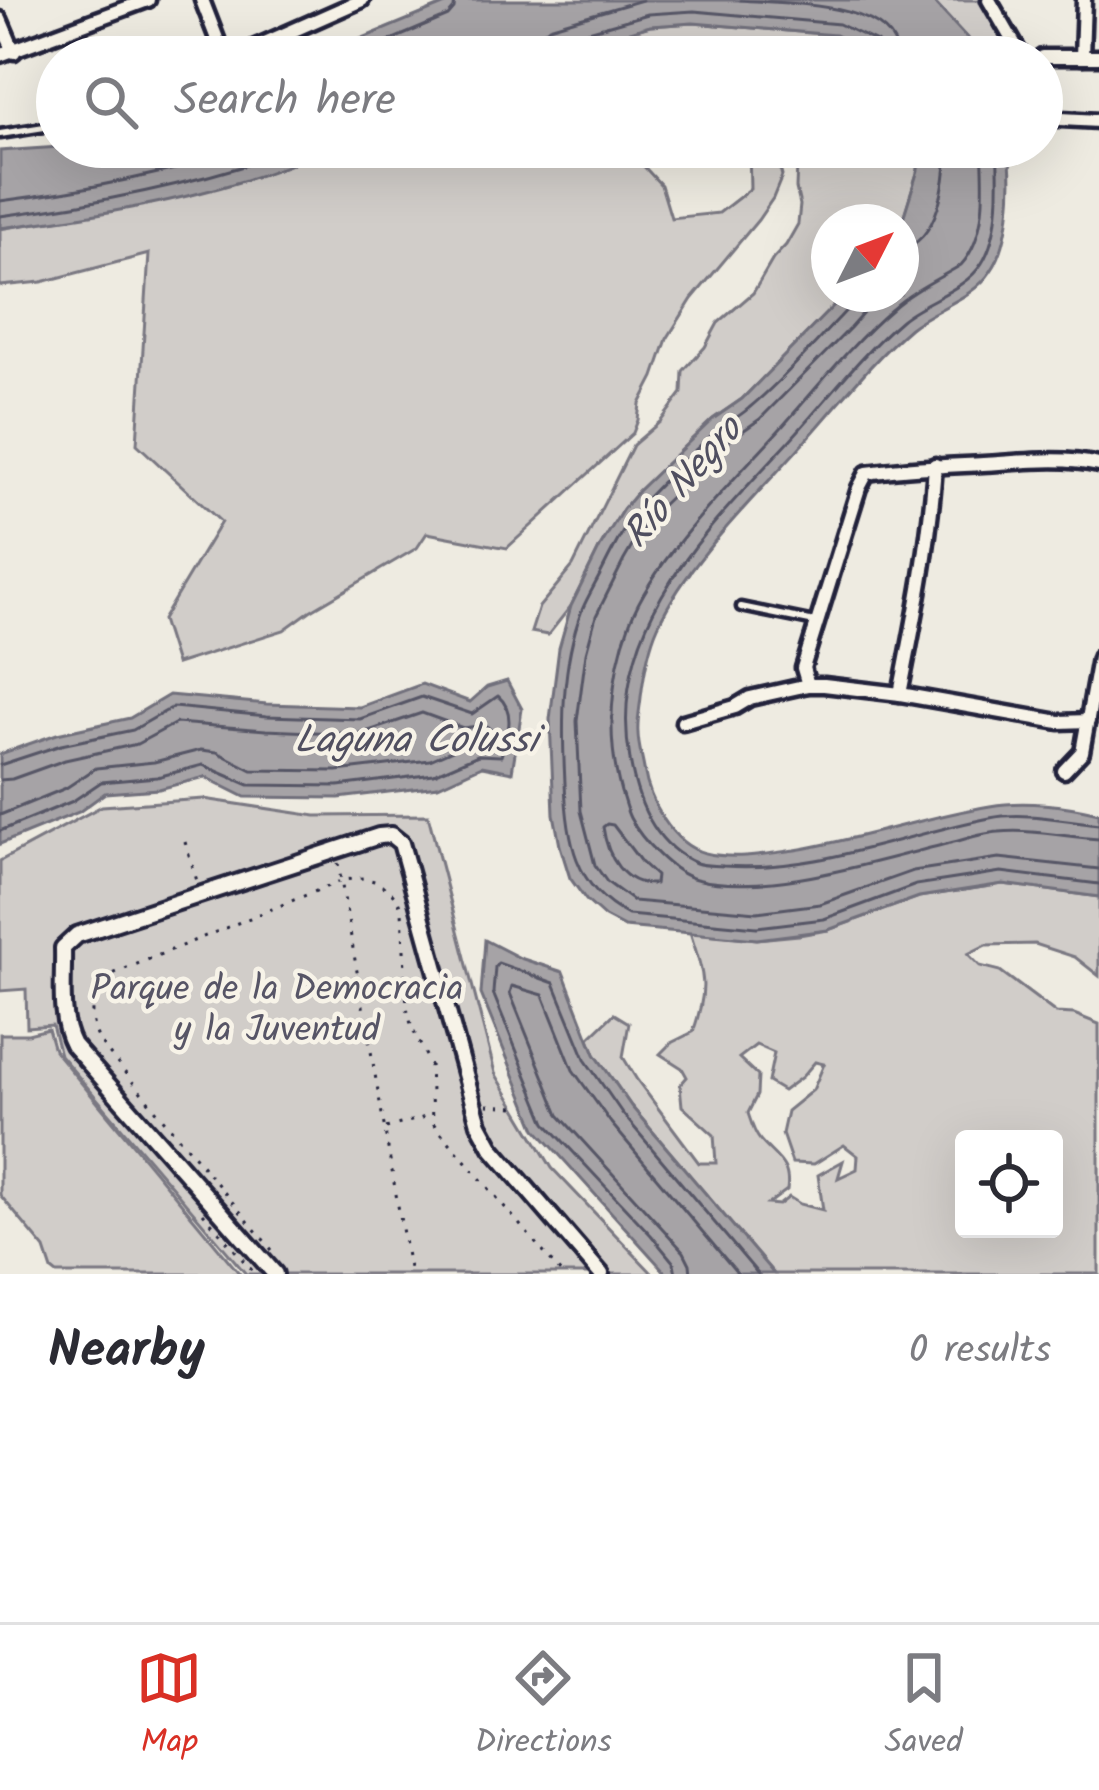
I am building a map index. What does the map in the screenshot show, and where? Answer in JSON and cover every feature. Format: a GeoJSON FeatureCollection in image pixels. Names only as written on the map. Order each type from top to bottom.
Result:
{"type":"FeatureCollection","features":[{"type":"Feature","properties":{"kind":"street"},"geometry":{"type":"LineString","coordinates":[[54,36],[148,0]]}},
{"type":"Feature","properties":{"kind":"street"},"geometry":{"type":"LineString","coordinates":[[202,0],[218,36]]}},
{"type":"Feature","properties":{"kind":"street"},"geometry":{"type":"LineString","coordinates":[[277,36],[362,0]]}},
{"type":"Feature","properties":{"kind":"street"},"geometry":{"type":"LineString","coordinates":[[989,0],[1010,36]]}},
{"type":"Feature","properties":{"kind":"street"},"geometry":{"type":"LineString","coordinates":[[1082,57],[1084,0]]}},
{"type":"Feature","properties":{"kind":"street"},"geometry":{"type":"LineString","coordinates":[[0,19],[7,54],[36,43]]}},
{"type":"Feature","properties":{"kind":"street"},"geometry":{"type":"LineString","coordinates":[[1063,57],[1099,58]]}},
{"type":"Feature","properties":{"kind":"street"},"geometry":{"type":"LineString","coordinates":[[1063,119],[1099,121]]}},
{"type":"Feature","properties":{"kind":"street"},"geometry":{"type":"LineString","coordinates":[[808,685],[803,668],[815,622],[867,473],[1034,460],[1099,465]]}},
{"type":"Feature","properties":{"kind":"street"},"geometry":{"type":"LineString","coordinates":[[900,694],[919,603],[935,465]]}},
{"type":"Feature","properties":{"kind":"street"},"geometry":{"type":"LineString","coordinates":[[1064,771],[1082,752],[1099,658]]}},
{"type":"Feature","properties":{"kind":"street"},"geometry":{"type":"LineString","coordinates":[[682,722],[750,698],[808,685],[900,694],[1059,722],[1088,721]]}},
{"type":"Feature","properties":{"kind":"street"},"geometry":{"type":"LineString","coordinates":[[275,1274],[68,1037],[63,948],[76,935],[379,836],[391,836],[400,843],[472,1105],[492,1148],[601,1274]]}},
{"type":"Feature","properties":{"kind":"lane"},"geometry":{"type":"LineString","coordinates":[[0,134],[36,128]]}},
{"type":"Feature","properties":{"kind":"lane"},"geometry":{"type":"LineString","coordinates":[[741,607],[815,622]]}},
{"type":"Feature","properties":{"kind":"path"},"geometry":{"type":"LineString","coordinates":[[184,842],[201,895]]}},
{"type":"Feature","properties":{"kind":"path"},"geometry":{"type":"LineString","coordinates":[[335,850],[344,880],[410,1274]]}},
{"type":"Feature","properties":{"kind":"path"},"geometry":{"type":"LineString","coordinates":[[277,1256],[102,1045],[94,1030],[92,1006],[95,993],[110,975],[344,880],[362,878],[389,888],[402,911],[407,1008],[430,1064],[430,1116],[562,1274]]}},
{"type":"Feature","properties":{"kind":"path"},"geometry":{"type":"LineString","coordinates":[[472,1105],[515,1107]]}},
{"type":"Feature","properties":{"kind":"path"},"geometry":{"type":"LineString","coordinates":[[385,1128],[430,1116]]}},
{"type":"Feature","properties":{"kind":"path"},"geometry":{"type":"LineString","coordinates":[[197,1206],[255,1274]]}},
{"type":"Feature","properties":{"kind":"green space"},"geometry":{"type":"Polygon","coordinates":[[[932,0],[996,0],[1008,36],[965,36],[932,0]]]}},
{"type":"Feature","properties":{"kind":"green space"},"geometry":{"type":"Polygon","coordinates":[[[693,23],[837,36],[615,36],[650,26],[693,23]]]}},
{"type":"Feature","properties":{"kind":"green space"},"geometry":{"type":"Polygon","coordinates":[[[281,168],[645,168],[661,185],[671,218],[719,213],[750,189],[750,168],[780,168],[782,176],[758,220],[692,299],[667,339],[633,433],[507,548],[427,533],[417,548],[284,630],[176,664],[162,620],[221,522],[137,444],[149,254],[42,282],[0,286],[0,229],[127,208],[281,168]]]}},
{"type":"Feature","properties":{"kind":"green space"},"geometry":{"type":"Polygon","coordinates":[[[797,168],[918,168],[907,204],[811,204],[811,312],[827,312],[742,399],[713,419],[638,491],[600,547],[571,606],[548,635],[531,632],[539,607],[573,566],[633,445],[661,421],[682,393],[683,371],[705,347],[718,323],[753,293],[798,224],[797,168]]]}},
{"type":"Feature","properties":{"kind":"green space","name":"Parque de la Democracia y la Juventud"},"geometry":{"type":"Polygon","coordinates":[[[204,799],[316,816],[428,815],[495,1073],[552,1168],[653,1274],[246,1274],[60,1055],[52,1025],[27,1027],[26,989],[0,991],[0,861],[102,806],[204,799]]]}},
{"type":"Feature","properties":{"kind":"green space"},"geometry":{"type":"Polygon","coordinates":[[[1003,884],[1099,897],[1099,976],[1075,957],[1035,944],[986,945],[968,954],[980,966],[1000,971],[1056,1013],[1099,1024],[1099,1274],[774,1274],[631,1106],[595,1054],[589,1038],[614,1014],[629,1023],[623,1057],[637,1080],[699,1163],[716,1163],[714,1135],[682,1106],[680,1085],[687,1077],[682,1068],[660,1054],[693,1032],[701,1004],[701,971],[690,932],[757,939],[828,930],[919,897],[1003,884]],[[756,1045],[739,1058],[758,1076],[757,1095],[748,1113],[758,1137],[784,1167],[788,1181],[787,1190],[768,1204],[779,1205],[789,1197],[823,1210],[818,1175],[843,1161],[838,1178],[857,1169],[858,1156],[844,1145],[814,1164],[792,1163],[782,1134],[787,1111],[813,1090],[824,1064],[815,1062],[783,1091],[768,1082],[774,1053],[756,1045]]]}},
{"type":"Feature","properties":{"kind":"green space"},"geometry":{"type":"Polygon","coordinates":[[[48,1029],[54,1050],[240,1274],[57,1274],[52,1270],[45,1249],[0,1195],[0,1034],[48,1029]]]}},
{"type":"Feature","properties":{"kind":"water"},"geometry":{"type":"Polygon","coordinates":[[[455,0],[932,0],[965,36],[837,36],[693,23],[650,26],[615,36],[368,36],[455,0]]]}},
{"type":"Feature","properties":{"kind":"water"},"geometry":{"type":"Polygon","coordinates":[[[36,149],[36,168],[281,168],[127,209],[0,228],[0,151],[36,149]]]}},
{"type":"Feature","properties":{"kind":"water","name":"Río Negro"},"geometry":{"type":"Polygon","coordinates":[[[918,168],[1010,168],[1003,244],[991,271],[974,289],[910,328],[880,356],[722,533],[670,603],[645,670],[638,728],[647,781],[672,831],[693,848],[727,856],[820,845],[1003,804],[1045,804],[1099,813],[1099,897],[1003,884],[919,897],[828,930],[757,939],[624,927],[586,900],[570,878],[554,814],[550,719],[559,648],[571,606],[600,547],[638,491],[713,419],[742,399],[827,312],[919,312],[919,204],[907,204],[918,168]]]}},
{"type":"Feature","properties":{"kind":"water","name":"Laguna Colussi"},"geometry":{"type":"Polygon","coordinates":[[[507,681],[522,709],[512,772],[482,766],[438,786],[339,798],[245,797],[205,777],[159,789],[105,793],[79,812],[0,844],[0,754],[57,734],[130,718],[169,695],[360,707],[422,684],[470,702],[487,687],[507,681]]]}},
{"type":"Feature","properties":{"kind":"water"},"geometry":{"type":"Polygon","coordinates":[[[485,940],[563,972],[595,1054],[631,1106],[774,1274],[667,1274],[536,1129],[481,994],[485,940]]]}}]}
